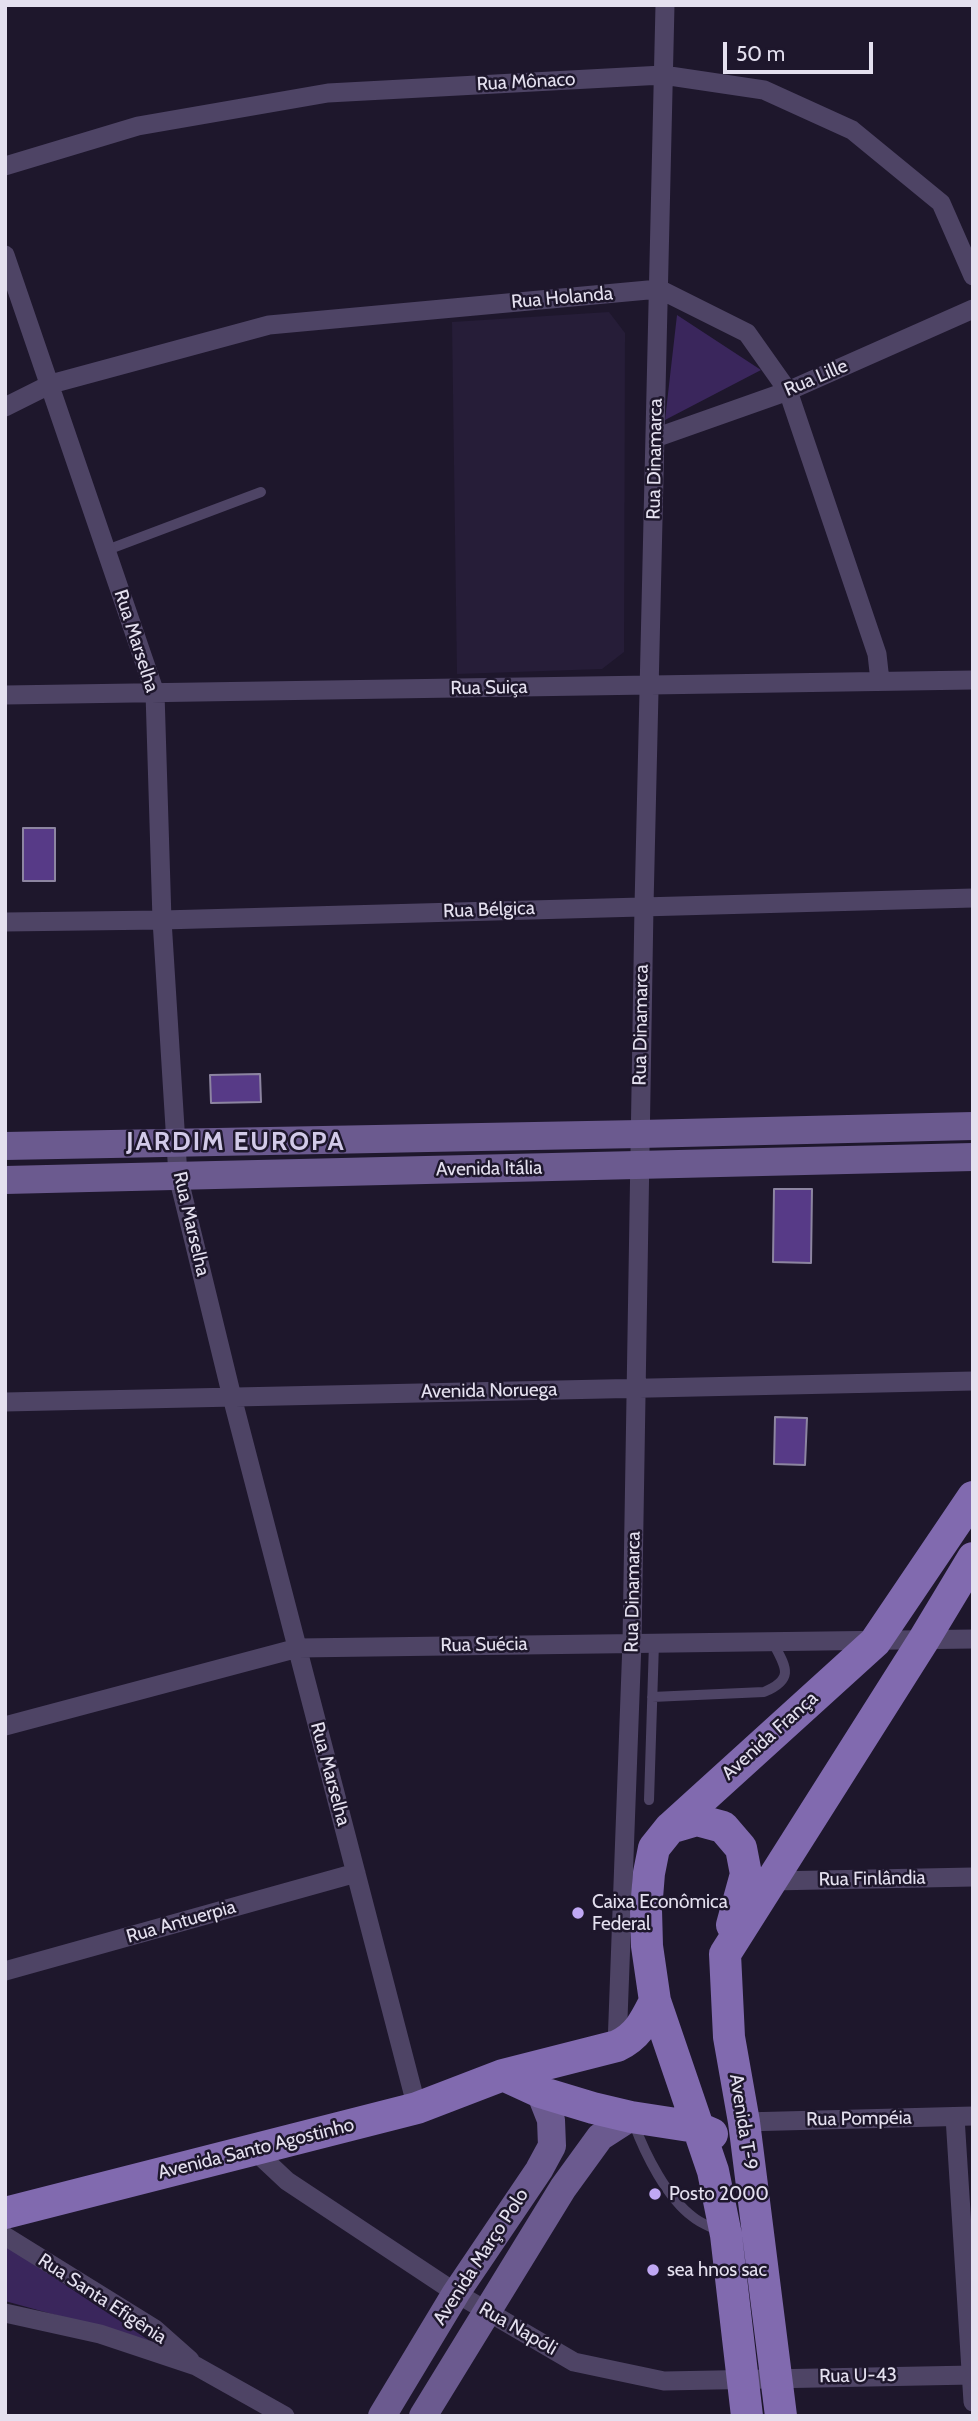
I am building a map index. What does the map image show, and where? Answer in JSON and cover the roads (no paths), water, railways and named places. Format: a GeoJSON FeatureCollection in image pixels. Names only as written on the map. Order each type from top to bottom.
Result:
{"type":"FeatureCollection","features":[{"type":"Feature","properties":{"kind":"main road","name":"Avenida Itália"},"geometry":{"type":"LineString","coordinates":[[5,1146],[640,1135],[973,1126]]}},
{"type":"Feature","properties":{"kind":"main road","name":"Avenida Itália"},"geometry":{"type":"LineString","coordinates":[[5,1180],[973,1157]]}},
{"type":"Feature","properties":{"kind":"main road","name":"Avenida França"},"geometry":{"type":"LineString","coordinates":[[655,2001],[647,1946],[646,1910],[654,1848],[670,1829],[875,1642],[973,1497]]}},
{"type":"Feature","properties":{"kind":"main road"},"geometry":{"type":"LineString","coordinates":[[724,1954],[923,1641],[970,1574]]}},
{"type":"Feature","properties":{"kind":"main road","name":"Avenida T-9"},"geometry":{"type":"LineString","coordinates":[[670,1829],[697,1820],[723,1827],[741,1848],[746,1874],[724,1954],[729,2037],[744,2122],[781,2416]]}},
{"type":"Feature","properties":{"kind":"main road","name":"Avenida T-9"},"geometry":{"type":"LineString","coordinates":[[655,2001],[713,2171],[726,2235],[747,2416]]}},
{"type":"Feature","properties":{"kind":"main road","name":"Avenida Santo Agostinho"},"geometry":{"type":"LineString","coordinates":[[5,2213],[416,2108],[503,2075],[617,2046],[632,2039],[655,2001]]}},
{"type":"Feature","properties":{"kind":"main road"},"geometry":{"type":"LineString","coordinates":[[503,2075],[540,2092],[631,2117],[696,2126],[709,2134],[731,2132],[744,2122]]}},
{"type":"Feature","properties":{"kind":"main road","name":"Avenida Março Polo"},"geometry":{"type":"LineString","coordinates":[[382,2416],[456,2293],[539,2170],[552,2146],[551,2120],[540,2092]]}},
{"type":"Feature","properties":{"kind":"main road","name":"Avenida Março Polo"},"geometry":{"type":"LineString","coordinates":[[423,2416],[563,2188],[600,2137],[631,2117]]}},
{"type":"Feature","properties":{"kind":"street","name":"Rua Dinamarca"},"geometry":{"type":"LineString","coordinates":[[617,2046],[632,1643],[643,906],[665,5]]}},
{"type":"Feature","properties":{"kind":"street","name":"Rua Mônaco"},"geometry":{"type":"LineString","coordinates":[[5,166],[138,126],[328,93],[663,75],[764,90],[852,131],[941,203],[973,276]]}},
{"type":"Feature","properties":{"kind":"street","name":"Rua Marselha"},"geometry":{"type":"LineString","coordinates":[[5,255],[155,693],[162,920],[178,1176],[232,1397],[416,2108]]}},
{"type":"Feature","properties":{"kind":"street","name":"Rua Holanda"},"geometry":{"type":"LineString","coordinates":[[5,407],[51,384],[269,325],[659,289]]}},
{"type":"Feature","properties":{"kind":"street"},"geometry":{"type":"LineString","coordinates":[[659,289],[747,334],[788,391],[877,653],[880,681]]}},
{"type":"Feature","properties":{"kind":"street","name":"Rua Lille"},"geometry":{"type":"LineString","coordinates":[[655,438],[788,391],[973,309]]}},
{"type":"Feature","properties":{"kind":"street","name":"Rua Suiça"},"geometry":{"type":"LineString","coordinates":[[5,695],[973,680]]}},
{"type":"Feature","properties":{"kind":"street","name":"Rua Bélgica"},"geometry":{"type":"LineString","coordinates":[[5,922],[973,898]]}},
{"type":"Feature","properties":{"kind":"street","name":"Avenida Noruega"},"geometry":{"type":"LineString","coordinates":[[5,1402],[973,1381]]}},
{"type":"Feature","properties":{"kind":"street","name":"Rua Suécia"},"geometry":{"type":"LineString","coordinates":[[5,1726],[298,1648],[973,1639]]}},
{"type":"Feature","properties":{"kind":"street","name":"Rua Antuerpia"},"geometry":{"type":"LineString","coordinates":[[5,1971],[356,1873]]}},
{"type":"Feature","properties":{"kind":"street","name":"Rua Finlândia"},"geometry":{"type":"LineString","coordinates":[[771,1881],[973,1877]]}},
{"type":"Feature","properties":{"kind":"street"},"geometry":{"type":"LineString","coordinates":[[964,2117],[973,2402]]}},
{"type":"Feature","properties":{"kind":"street","name":"Rua Pompéia"},"geometry":{"type":"LineString","coordinates":[[744,2122],[964,2117]]}},
{"type":"Feature","properties":{"kind":"street","name":"Rua Napóli"},"geometry":{"type":"LineString","coordinates":[[254,2150],[287,2181],[456,2293],[574,2362],[664,2381],[743,2379]]}},
{"type":"Feature","properties":{"kind":"street","name":"Rua Santa Efigênia"},"geometry":{"type":"LineString","coordinates":[[5,2236],[155,2329],[196,2366]]}},
{"type":"Feature","properties":{"kind":"street","name":"Rua Santa Efigênia"},"geometry":{"type":"LineString","coordinates":[[5,2313],[100,2334],[196,2366],[285,2416]]}},
{"type":"Feature","properties":{"kind":"street","name":"Rua U-43"},"geometry":{"type":"LineString","coordinates":[[743,2379],[972,2375]]}},
{"type":"Feature","properties":{"kind":"lane"},"geometry":{"type":"LineString","coordinates":[[107,550],[261,492]]}},
{"type":"Feature","properties":{"kind":"lane"},"geometry":{"type":"LineString","coordinates":[[649,1800],[654,1643]]}},
{"type":"Feature","properties":{"kind":"lane"},"geometry":{"type":"LineString","coordinates":[[652,1698],[764,1692],[779,1686],[785,1677],[785,1666],[773,1643]]}},
{"type":"Feature","properties":{"kind":"lane"},"geometry":{"type":"LineString","coordinates":[[629,1736],[651,1737]]}},
{"type":"Feature","properties":{"kind":"lane"},"geometry":{"type":"LineString","coordinates":[[631,2117],[651,2164],[685,2210],[695,2219],[726,2235]]}},
{"type":"Feature","properties":{"kind":"place","name":"Caixa Econômica Federal"},"geometry":{"type":"Point","coordinates":[578,1913]}},
{"type":"Feature","properties":{"kind":"place","name":"Posto 2000"},"geometry":{"type":"Point","coordinates":[655,2194]}},
{"type":"Feature","properties":{"kind":"place","name":"sea hnos sac"},"geometry":{"type":"Point","coordinates":[653,2270]}},
{"type":"Feature","properties":{"kind":"district","name":"JARDIM EUROPA"},"geometry":{"type":"Point","coordinates":[236,1142]}}]}
